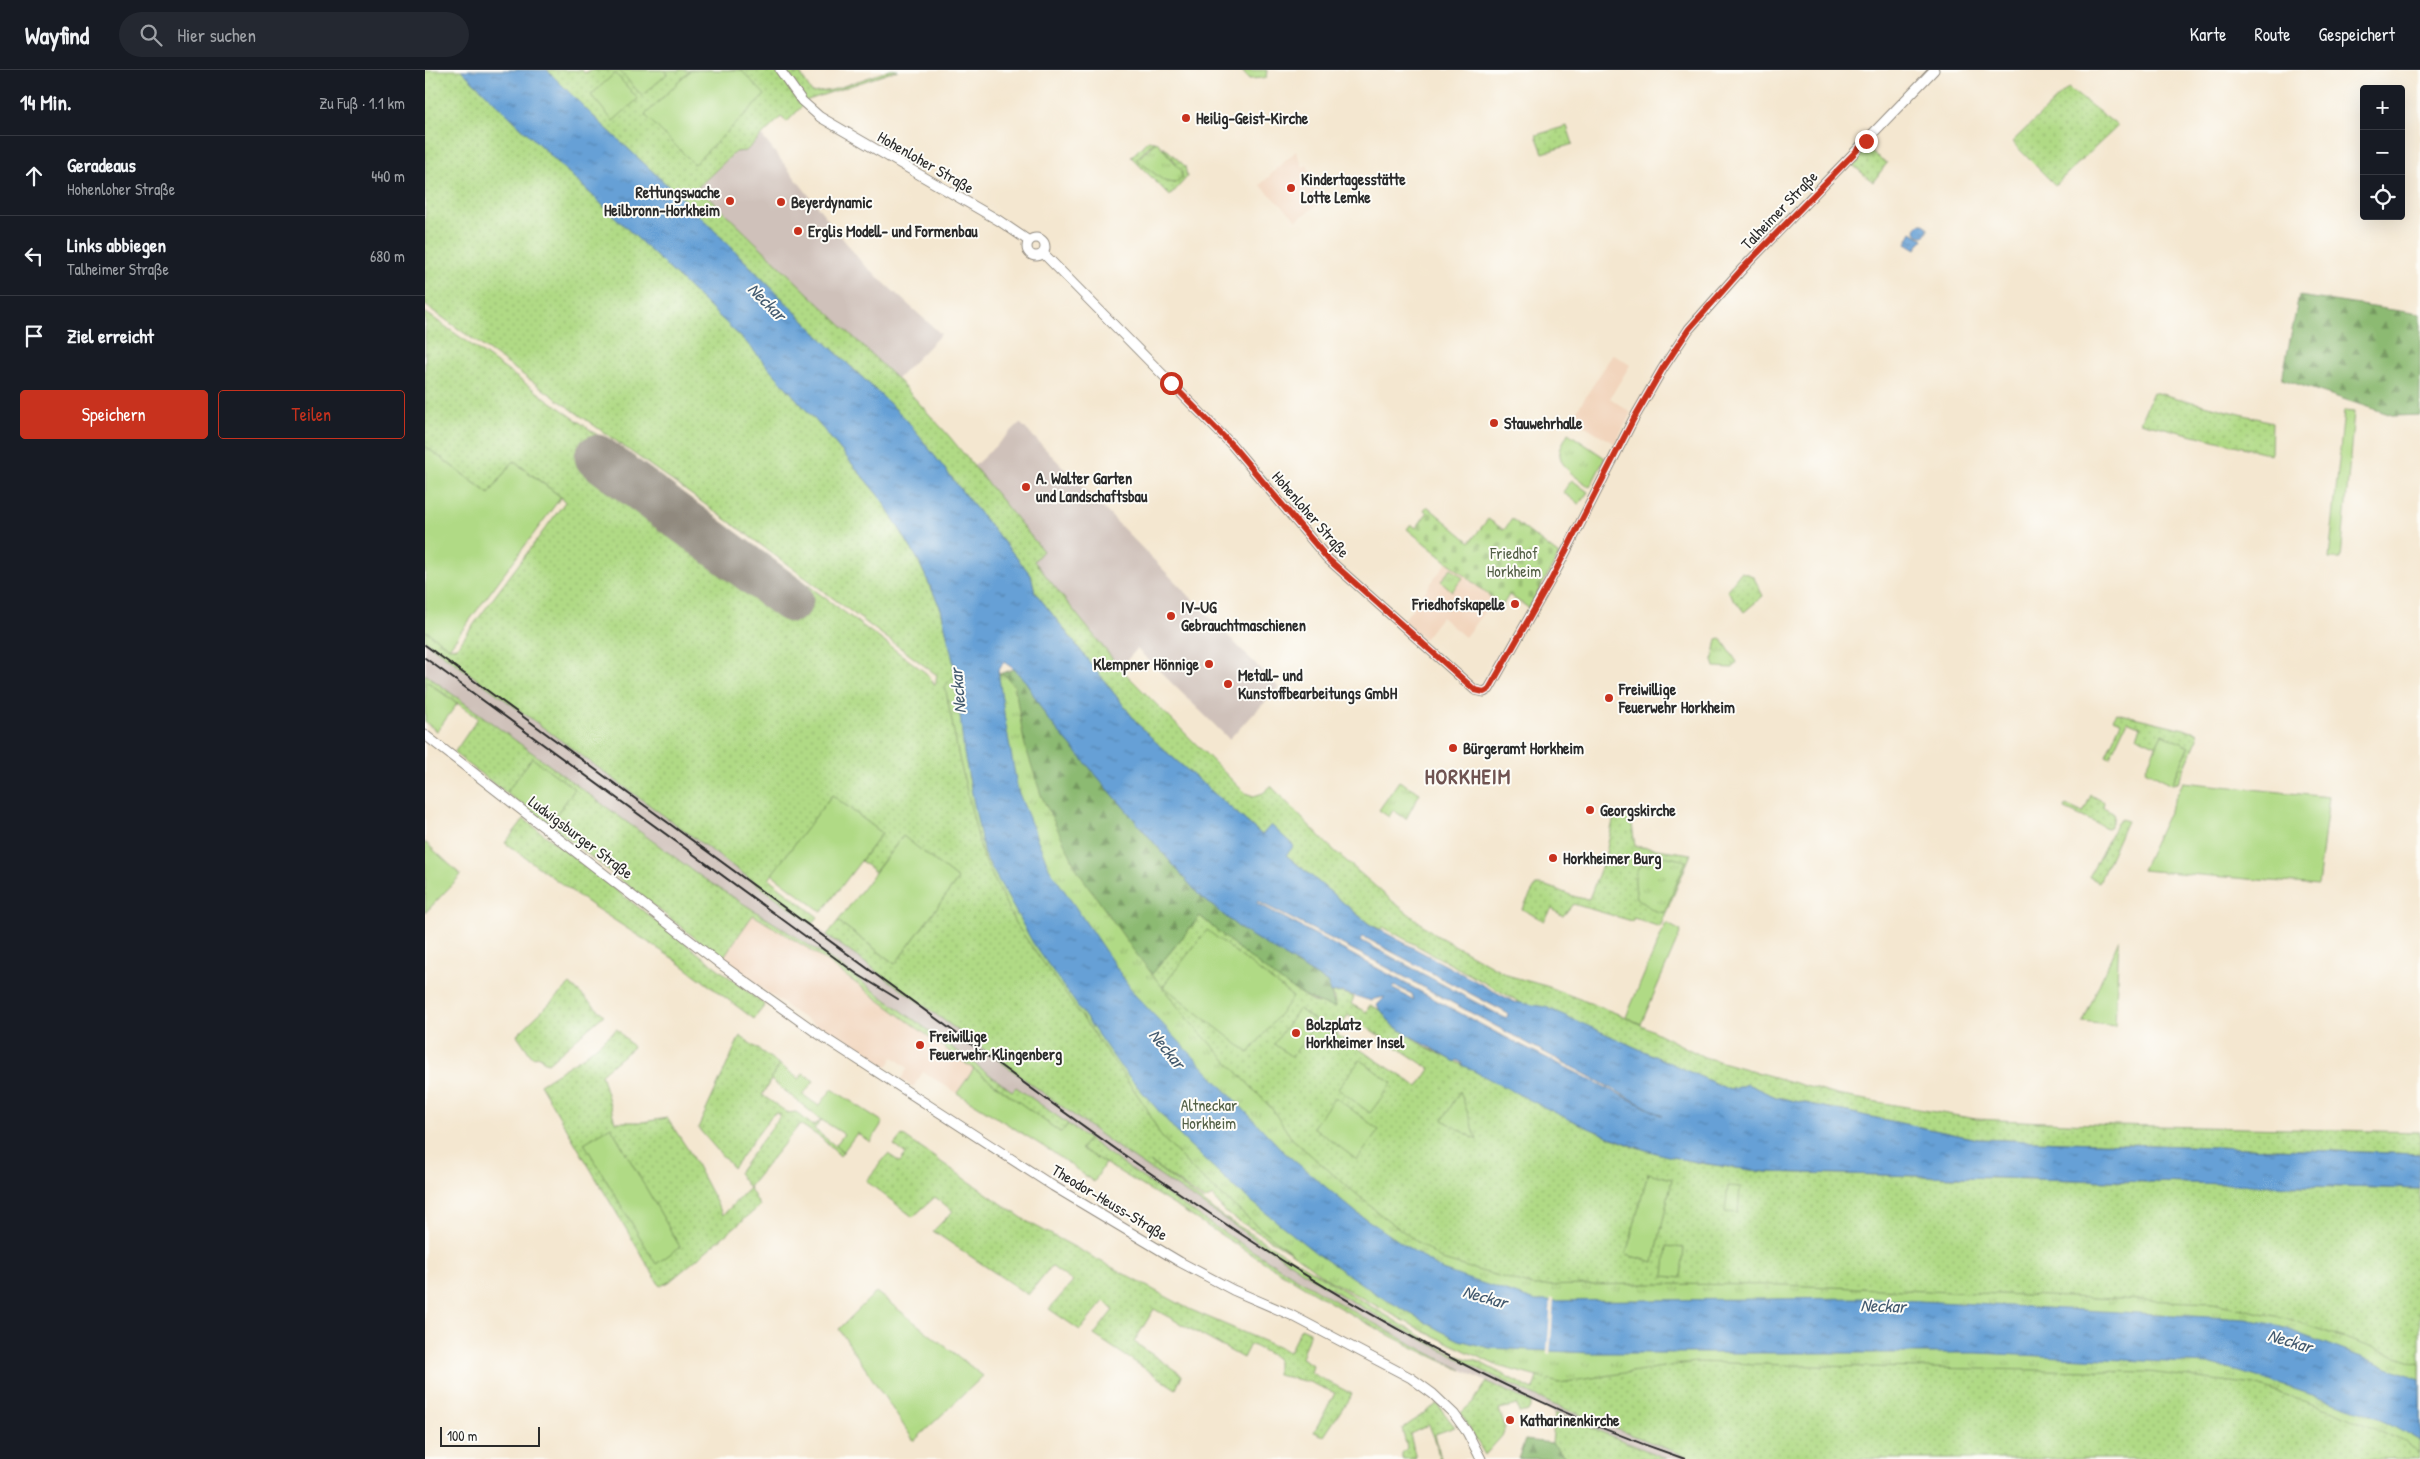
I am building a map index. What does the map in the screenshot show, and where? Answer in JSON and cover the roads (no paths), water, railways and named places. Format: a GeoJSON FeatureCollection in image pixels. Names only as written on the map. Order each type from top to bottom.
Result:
{"type":"FeatureCollection","features":[{"type":"Feature","properties":{"kind":"street","name":"Hohenloher Straße"},"geometry":{"type":"LineString","coordinates":[[780,70],[786,74],[809,108],[825,120],[998,220],[1029,241]]}},
{"type":"Feature","properties":{"kind":"street","name":"Talheimer Straße"},"geometry":{"type":"LineString","coordinates":[[1484,692],[1489,689],[1519,637],[1586,514],[1633,420],[1663,368],[1689,329],[1743,268],[1934,70]]}},
{"type":"Feature","properties":{"kind":"street","name":"Hohenloher Straße"},"geometry":{"type":"LineString","coordinates":[[1029,241],[1036,238],[1043,241],[1046,250],[1044,254]]}},
{"type":"Feature","properties":{"kind":"street","name":"Hohenloher Straße"},"geometry":{"type":"LineString","coordinates":[[1029,241],[1027,250],[1030,254],[1037,257],[1044,254]]}},
{"type":"Feature","properties":{"kind":"street","name":"Hohenloher Straße"},"geometry":{"type":"LineString","coordinates":[[1044,254],[1232,445],[1328,559],[1475,690],[1484,692]]}},
{"type":"Feature","properties":{"kind":"street","name":"Ludwigsburger Straße"},"geometry":{"type":"LineString","coordinates":[[425,735],[719,963]]}},
{"type":"Feature","properties":{"kind":"street","name":"Theodor-Heuss-Straße"},"geometry":{"type":"LineString","coordinates":[[719,963],[809,1028],[1053,1186],[1145,1242],[1213,1280],[1291,1315],[1411,1378],[1433,1394],[1454,1414],[1471,1438],[1481,1459]]}},
{"type":"Feature","properties":{"kind":"water","name":"Neckar"},"geometry":{"type":"Polygon","coordinates":[[[461,70],[547,70],[591,114],[694,210],[828,345],[906,419],[1031,575],[1035,592],[1138,724],[1163,749],[1262,835],[1271,825],[1294,846],[1286,855],[1369,924],[1514,1002],[1546,1007],[1730,1090],[1747,1084],[1776,1097],[1977,1139],[2420,1154],[2420,1189],[1766,1172],[1681,1159],[1647,1151],[1587,1128],[1462,1065],[1457,1060],[1455,1062],[1392,1025],[1377,1005],[1385,997],[1372,1001],[1342,992],[1330,993],[1328,983],[1242,930],[1199,895],[1047,718],[1026,682],[1014,669],[1004,662],[998,670],[1018,791],[1049,868],[1135,995],[1284,1152],[1357,1213],[1442,1270],[1536,1301],[1866,1298],[2246,1319],[2273,1324],[2420,1379],[2420,1441],[2387,1422],[2361,1411],[2254,1376],[2208,1364],[1977,1353],[1590,1353],[1489,1348],[1459,1340],[1378,1295],[1316,1253],[1236,1189],[1181,1137],[1120,1066],[1033,943],[984,854],[964,753],[955,669],[941,609],[917,558],[882,500],[824,430],[746,342],[461,70]],[[1258,900],[1257,903],[1493,1031],[1663,1116],[1373,960],[1258,900]],[[1364,937],[1361,938],[1362,941],[1505,1018],[1508,1016],[1507,1013],[1364,937]],[[1395,986],[1393,989],[1414,1000],[1412,994],[1395,986]]]}},
{"type":"Feature","properties":{"kind":"water"},"geometry":{"type":"Polygon","coordinates":[[[1922,224],[1928,230],[1922,236],[1916,230],[1922,224]]]}},
{"type":"Feature","properties":{"kind":"water"},"geometry":{"type":"Polygon","coordinates":[[[1912,232],[1923,239],[1916,249],[1906,243],[1912,232]]]}},
{"type":"Feature","properties":{"kind":"railway"},"geometry":{"type":"LineString","coordinates":[[425,645],[1058,1108],[1227,1225],[1314,1280],[1403,1332],[1494,1380],[1588,1422],[1685,1459]]}},
{"type":"Feature","properties":{"kind":"railway"},"geometry":{"type":"LineString","coordinates":[[425,658],[857,974],[898,999]]}},
{"type":"Feature","properties":{"kind":"place","name":"Heilig-Geist-Kirche"},"geometry":{"type":"Point","coordinates":[1186,118]}},
{"type":"Feature","properties":{"kind":"place","name":"Kindertagesstätte Lotte Lemke"},"geometry":{"type":"Point","coordinates":[1291,188]}},
{"type":"Feature","properties":{"kind":"place","name":"Rettungswache Heilbronn-Horkheim"},"geometry":{"type":"Point","coordinates":[730,201]}},
{"type":"Feature","properties":{"kind":"place","name":"Beyerdynamic"},"geometry":{"type":"Point","coordinates":[781,202]}},
{"type":"Feature","properties":{"kind":"place","name":"Erglis Modell- und Formenbau"},"geometry":{"type":"Point","coordinates":[798,231]}},
{"type":"Feature","properties":{"kind":"place","name":"Stauwehrhalle"},"geometry":{"type":"Point","coordinates":[1494,423]}},
{"type":"Feature","properties":{"kind":"place","name":"A. Walter Garten und Landschaftsbau"},"geometry":{"type":"Point","coordinates":[1026,487]}},
{"type":"Feature","properties":{"kind":"place","name":"Friedhofskapelle"},"geometry":{"type":"Point","coordinates":[1515,604]}},
{"type":"Feature","properties":{"kind":"place","name":"IV-UG Gebrauchtmaschienen"},"geometry":{"type":"Point","coordinates":[1171,616]}},
{"type":"Feature","properties":{"kind":"place","name":"Klempner Hönnige"},"geometry":{"type":"Point","coordinates":[1209,664]}},
{"type":"Feature","properties":{"kind":"place","name":"Metall- und Kunstoffbearbeitungs GmbH"},"geometry":{"type":"Point","coordinates":[1228,684]}},
{"type":"Feature","properties":{"kind":"place","name":"Freiwillige Feuerwehr Horkheim"},"geometry":{"type":"Point","coordinates":[1609,698]}},
{"type":"Feature","properties":{"kind":"place","name":"Bürgeramt Horkheim"},"geometry":{"type":"Point","coordinates":[1453,748]}},
{"type":"Feature","properties":{"kind":"place","name":"Georgskirche"},"geometry":{"type":"Point","coordinates":[1590,810]}},
{"type":"Feature","properties":{"kind":"place","name":"Horkheimer Burg"},"geometry":{"type":"Point","coordinates":[1553,858]}},
{"type":"Feature","properties":{"kind":"place","name":"Bolzplatz Horkheimer Insel"},"geometry":{"type":"Point","coordinates":[1296,1033]}},
{"type":"Feature","properties":{"kind":"place","name":"Freiwillige Feuerwehr Klingenberg"},"geometry":{"type":"Point","coordinates":[920,1045]}},
{"type":"Feature","properties":{"kind":"place","name":"Katharinenkirche"},"geometry":{"type":"Point","coordinates":[1510,1420]}},
{"type":"Feature","properties":{"kind":"district","name":"HORKHEIM"},"geometry":{"type":"Point","coordinates":[1468,777]}},
{"type":"Feature","properties":{"kind":"park label","name":"Friedhof Horkheim"},"geometry":{"type":"Point","coordinates":[1514,562]}},
{"type":"Feature","properties":{"kind":"park label","name":"Altneckar Horkheim"},"geometry":{"type":"Point","coordinates":[1209,1114]}}]}
